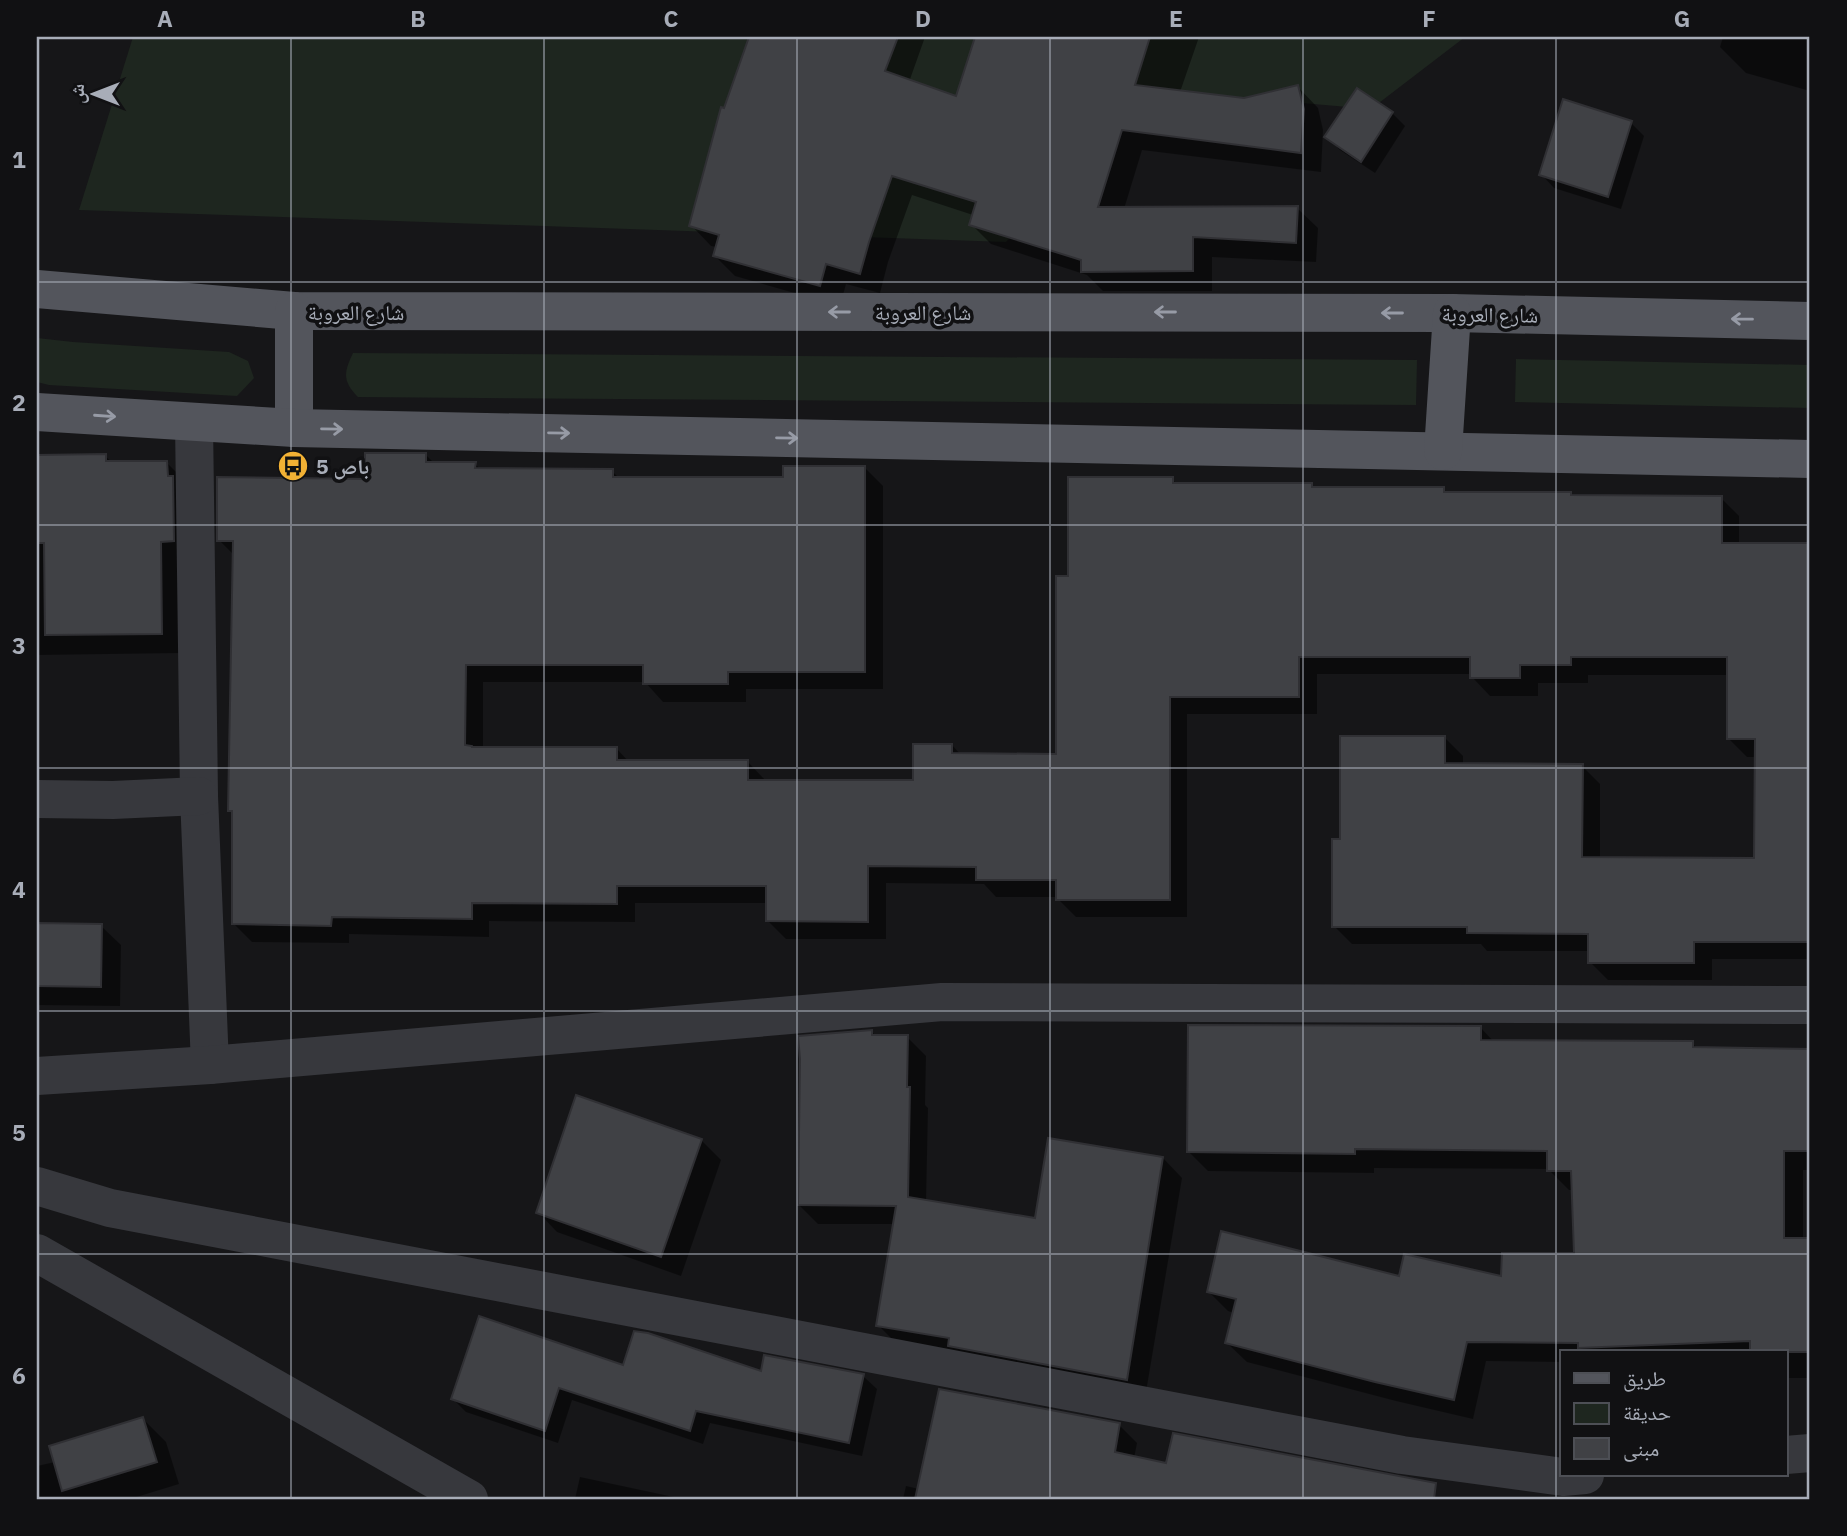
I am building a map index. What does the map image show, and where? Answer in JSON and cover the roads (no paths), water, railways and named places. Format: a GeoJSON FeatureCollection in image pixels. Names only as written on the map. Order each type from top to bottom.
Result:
{"type":"FeatureCollection","features":[{"type":"Feature","properties":{"kind":"main road","name":"شارع العروبة"},"geometry":{"type":"LineString","coordinates":[[37,289],[294,312],[1452,313],[1810,321]]}},
{"type":"Feature","properties":{"kind":"main road"},"geometry":{"type":"LineString","coordinates":[[294,312],[294,428]]}},
{"type":"Feature","properties":{"kind":"main road"},"geometry":{"type":"LineString","coordinates":[[1443,451],[1452,313]]}},
{"type":"Feature","properties":{"kind":"main road"},"geometry":{"type":"LineString","coordinates":[[37,412],[294,428],[1810,459]]}},
{"type":"Feature","properties":{"kind":"street"},"geometry":{"type":"LineString","coordinates":[[194,422],[199,796],[210,1065]]}},
{"type":"Feature","properties":{"kind":"street"},"geometry":{"type":"LineString","coordinates":[[37,799],[113,800],[199,796]]}},
{"type":"Feature","properties":{"kind":"street"},"geometry":{"type":"LineString","coordinates":[[37,1076],[210,1065],[942,1002],[1810,1005]]}},
{"type":"Feature","properties":{"kind":"street"},"geometry":{"type":"LineString","coordinates":[[37,1186],[110,1208],[1402,1455],[1563,1477],[1574,1476]]}},
{"type":"Feature","properties":{"kind":"street"},"geometry":{"type":"LineString","coordinates":[[37,1253],[469,1499]]}},
{"type":"Feature","properties":{"kind":"street"},"geometry":{"type":"LineString","coordinates":[[1787,1455],[1810,1453]]}},
{"type":"Feature","properties":{"kind":"place","name":"باص 5"},"geometry":{"type":"Point","coordinates":[293,466]}}]}
